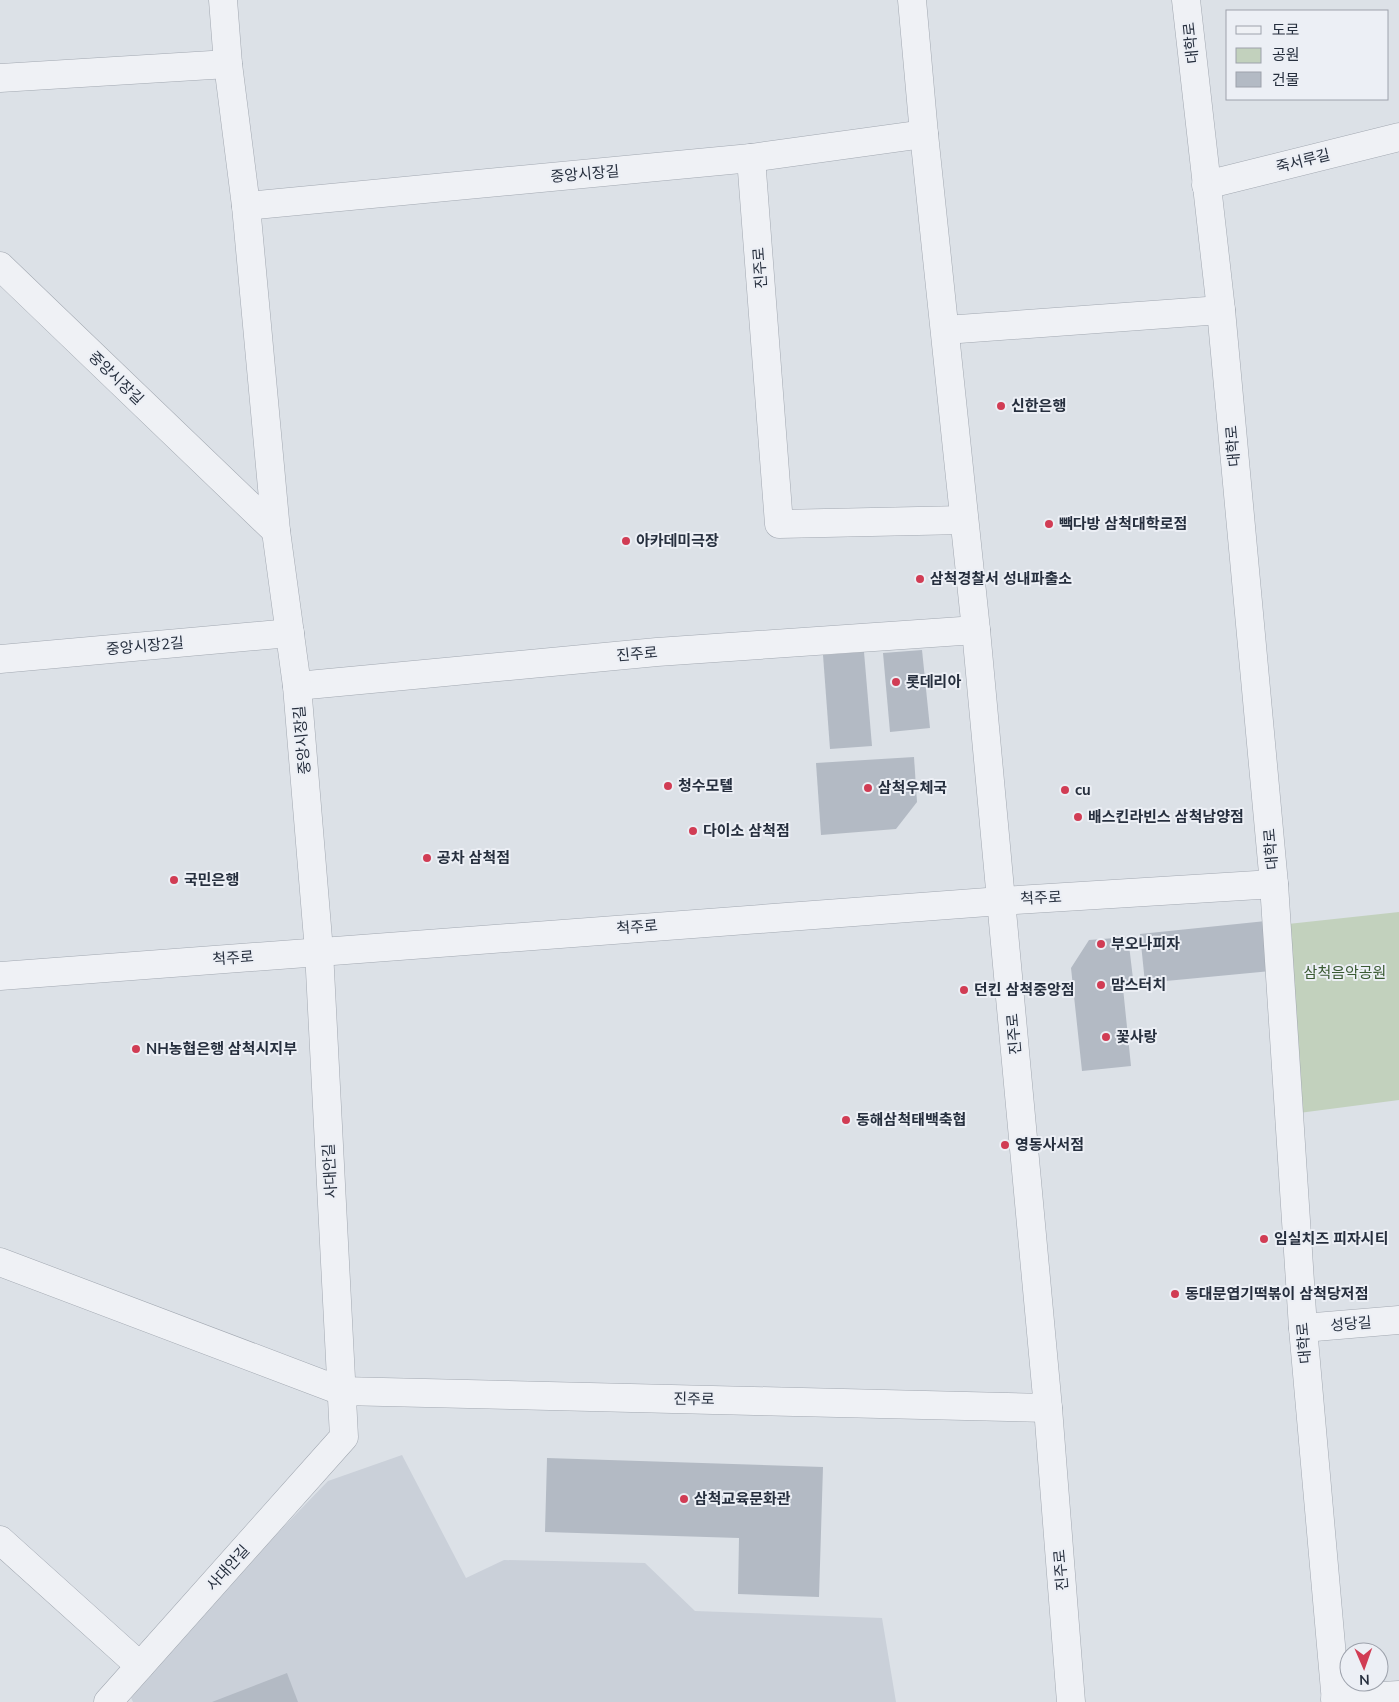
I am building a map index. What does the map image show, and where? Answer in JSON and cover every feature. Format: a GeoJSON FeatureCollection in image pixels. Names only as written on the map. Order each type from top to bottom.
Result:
{"type":"FeatureCollection","features":[{"type":"Feature","properties":{"kind":"street","name":"중앙시장길"},"geometry":{"type":"LineString","coordinates":[[223,0],[228,64],[246,206],[276,531],[298,686],[319,951]]}},
{"type":"Feature","properties":{"kind":"street","name":"진주로"},"geometry":{"type":"LineString","coordinates":[[912,0],[924,134],[976,630],[1048,1408],[1071,1702]]}},
{"type":"Feature","properties":{"kind":"street","name":"대학로"},"geometry":{"type":"LineString","coordinates":[[1186,0],[1221,310],[1274,884],[1303,1328],[1335,1701],[1399,1695]]}},
{"type":"Feature","properties":{"kind":"street"},"geometry":{"type":"LineString","coordinates":[[0,78],[228,64]]}},
{"type":"Feature","properties":{"kind":"street","name":"중앙시장길"},"geometry":{"type":"LineString","coordinates":[[246,206],[751,158],[924,134]]}},
{"type":"Feature","properties":{"kind":"street","name":"죽서루길"},"geometry":{"type":"LineString","coordinates":[[1206,185],[1399,137]]}},
{"type":"Feature","properties":{"kind":"street","name":"진주로"},"geometry":{"type":"LineString","coordinates":[[751,158],[779,524],[964,520]]}},
{"type":"Feature","properties":{"kind":"street","name":"중앙시장길"},"geometry":{"type":"LineString","coordinates":[[0,266],[276,531]]}},
{"type":"Feature","properties":{"kind":"street"},"geometry":{"type":"LineString","coordinates":[[945,330],[1221,310]]}},
{"type":"Feature","properties":{"kind":"street","name":"진주로"},"geometry":{"type":"LineString","coordinates":[[298,686],[657,652],[976,630]]}},
{"type":"Feature","properties":{"kind":"street","name":"중앙시장2길"},"geometry":{"type":"LineString","coordinates":[[0,659],[290,633]]}},
{"type":"Feature","properties":{"kind":"street","name":"척주로"},"geometry":{"type":"LineString","coordinates":[[0,976],[1001,901],[1274,884]]}},
{"type":"Feature","properties":{"kind":"street","name":"사대안길"},"geometry":{"type":"LineString","coordinates":[[113,1700],[140,1666],[344,1437],[319,951]]}},
{"type":"Feature","properties":{"kind":"street"},"geometry":{"type":"LineString","coordinates":[[0,1262],[341,1390]]}},
{"type":"Feature","properties":{"kind":"street","name":"성당길"},"geometry":{"type":"LineString","coordinates":[[1303,1328],[1399,1320]]}},
{"type":"Feature","properties":{"kind":"street","name":"진주로"},"geometry":{"type":"LineString","coordinates":[[341,1390],[1048,1408]]}},
{"type":"Feature","properties":{"kind":"street"},"geometry":{"type":"LineString","coordinates":[[0,1540],[140,1666]]}},
{"type":"Feature","properties":{"kind":"shaded area"},"geometry":{"type":"Polygon","coordinates":[[[402,1455],[466,1578],[504,1560],[645,1563],[695,1611],[882,1618],[896,1702],[133,1702],[127,1689],[328,1481],[402,1455]]]}},
{"type":"Feature","properties":{"kind":"green space","name":"삼척음악공원"},"geometry":{"type":"Polygon","coordinates":[[[1399,912],[1399,1100],[1299,1113],[1288,924],[1399,912]]]}},
{"type":"Feature","properties":{"kind":"building"},"geometry":{"type":"Polygon","coordinates":[[[922,650],[930,728],[890,732],[883,653],[922,650]]]}},
{"type":"Feature","properties":{"kind":"building"},"geometry":{"type":"Polygon","coordinates":[[[864,652],[872,746],[830,749],[823,655],[864,652]]]}},
{"type":"Feature","properties":{"kind":"building"},"geometry":{"type":"Polygon","coordinates":[[[914,757],[917,802],[896,829],[821,835],[816,763],[914,757]]]}},
{"type":"Feature","properties":{"kind":"building"},"geometry":{"type":"Polygon","coordinates":[[[1266,921],[1271,971],[1145,983],[1140,934],[1266,921]]]}},
{"type":"Feature","properties":{"kind":"building"},"geometry":{"type":"Polygon","coordinates":[[[1128,937],[1134,987],[1123,988],[1131,1066],[1082,1071],[1071,968],[1089,940],[1128,937]]]}},
{"type":"Feature","properties":{"kind":"building","name":"삼척교육문화관"},"geometry":{"type":"Polygon","coordinates":[[[547,1458],[823,1467],[819,1597],[738,1594],[739,1538],[545,1532],[547,1458]]]}},
{"type":"Feature","properties":{"kind":"building"},"geometry":{"type":"Polygon","coordinates":[[[287,1673],[298,1702],[212,1702],[287,1673]]]}},
{"type":"Feature","properties":{"kind":"place","name":"신한은행"},"geometry":{"type":"Point","coordinates":[1001,406]}},
{"type":"Feature","properties":{"kind":"place","name":"빽다방 삼척대학로점"},"geometry":{"type":"Point","coordinates":[1049,524]}},
{"type":"Feature","properties":{"kind":"place","name":"아카데미극장"},"geometry":{"type":"Point","coordinates":[626,541]}},
{"type":"Feature","properties":{"kind":"place","name":"삼척경찰서 성내파출소"},"geometry":{"type":"Point","coordinates":[920,579]}},
{"type":"Feature","properties":{"kind":"place","name":"롯데리아"},"geometry":{"type":"Point","coordinates":[896,682]}},
{"type":"Feature","properties":{"kind":"place","name":"청수모텔"},"geometry":{"type":"Point","coordinates":[668,786]}},
{"type":"Feature","properties":{"kind":"place","name":"삼척우체국"},"geometry":{"type":"Point","coordinates":[868,788]}},
{"type":"Feature","properties":{"kind":"place","name":"cu"},"geometry":{"type":"Point","coordinates":[1065,790]}},
{"type":"Feature","properties":{"kind":"place","name":"배스킨라빈스 삼척남양점"},"geometry":{"type":"Point","coordinates":[1078,817]}},
{"type":"Feature","properties":{"kind":"place","name":"다이소 삼척점"},"geometry":{"type":"Point","coordinates":[693,831]}},
{"type":"Feature","properties":{"kind":"place","name":"공차 삼척점"},"geometry":{"type":"Point","coordinates":[427,858]}},
{"type":"Feature","properties":{"kind":"place","name":"국민은행"},"geometry":{"type":"Point","coordinates":[174,880]}},
{"type":"Feature","properties":{"kind":"place","name":"부오나피자"},"geometry":{"type":"Point","coordinates":[1101,944]}},
{"type":"Feature","properties":{"kind":"place","name":"맘스터치"},"geometry":{"type":"Point","coordinates":[1101,985]}},
{"type":"Feature","properties":{"kind":"place","name":"던킨 삼척중앙점"},"geometry":{"type":"Point","coordinates":[964,990]}},
{"type":"Feature","properties":{"kind":"place","name":"꽃사랑"},"geometry":{"type":"Point","coordinates":[1106,1037]}},
{"type":"Feature","properties":{"kind":"place","name":"NH농협은행 삼척시지부"},"geometry":{"type":"Point","coordinates":[136,1049]}},
{"type":"Feature","properties":{"kind":"place","name":"동해삼척태백축협"},"geometry":{"type":"Point","coordinates":[846,1120]}},
{"type":"Feature","properties":{"kind":"place","name":"영동사서점"},"geometry":{"type":"Point","coordinates":[1005,1145]}},
{"type":"Feature","properties":{"kind":"place","name":"임실치즈 피자시티"},"geometry":{"type":"Point","coordinates":[1264,1239]}},
{"type":"Feature","properties":{"kind":"place","name":"동대문엽기떡볶이 삼척당저점"},"geometry":{"type":"Point","coordinates":[1175,1294]}},
{"type":"Feature","properties":{"kind":"place","name":"삼척교육문화관"},"geometry":{"type":"Point","coordinates":[684,1499]}}]}
